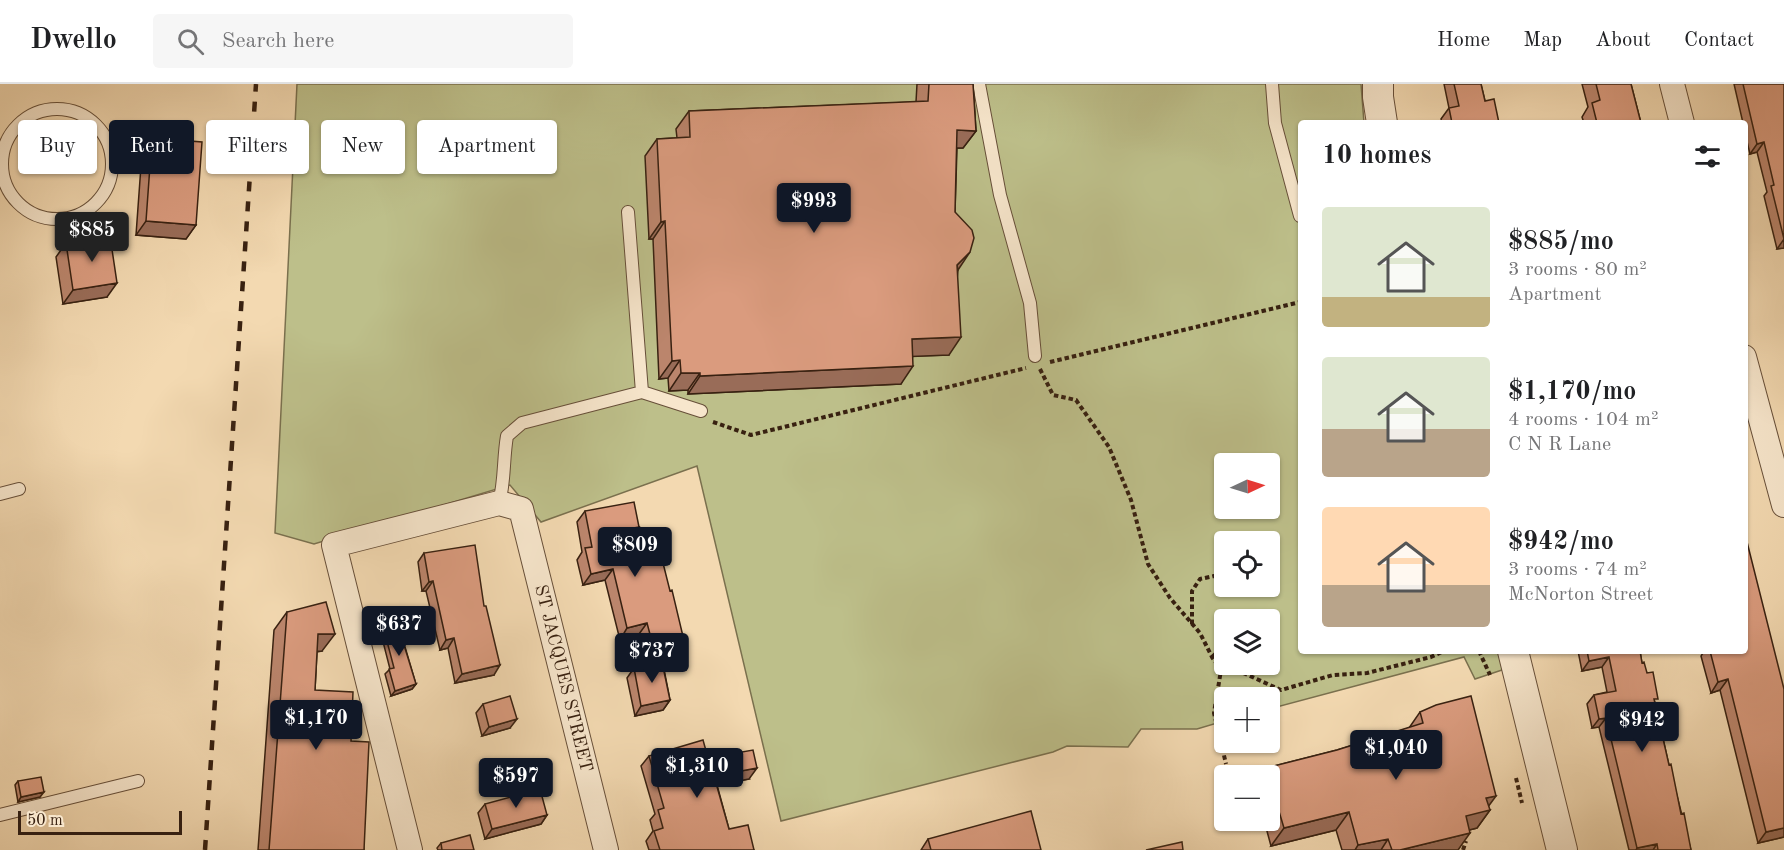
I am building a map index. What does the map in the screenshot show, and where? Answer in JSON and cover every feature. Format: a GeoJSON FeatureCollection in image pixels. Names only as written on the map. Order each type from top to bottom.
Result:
{"type":"FeatureCollection","features":[{"type":"Feature","properties":{"kind":"street"},"geometry":{"type":"LineString","coordinates":[[1378,84],[1382,120]]}},
{"type":"Feature","properties":{"kind":"street"},"geometry":{"type":"LineString","coordinates":[[1672,84],[1681,120]]}},
{"type":"Feature","properties":{"kind":"street"},"geometry":{"type":"LineString","coordinates":[[1748,372],[1784,505]]}},
{"type":"Feature","properties":{"kind":"street"},"geometry":{"type":"LineString","coordinates":[[410,850],[334,545],[510,506]]}},
{"type":"Feature","properties":{"kind":"street","name":"ST JACQUES STREET"},"geometry":{"type":"LineString","coordinates":[[510,506],[606,850]]}},
{"type":"Feature","properties":{"kind":"street"},"geometry":{"type":"LineString","coordinates":[[1514,654],[1563,850]]}},
{"type":"Feature","properties":{"kind":"lane"},"geometry":{"type":"LineString","coordinates":[[979,84],[1000,195],[1030,303],[1036,361]]}},
{"type":"Feature","properties":{"kind":"lane"},"geometry":{"type":"LineString","coordinates":[[1272,84],[1275,123],[1298,209]]}},
{"type":"Feature","properties":{"kind":"lane"},"geometry":{"type":"LineString","coordinates":[[51,108],[68,109],[83,115],[97,125],[106,138],[112,155],[112,171],[108,185],[100,197],[90,208],[64,219],[49,219],[35,215],[13,197],[4,183],[2,167],[4,150],[10,134],[21,122],[35,113],[51,108]]}},
{"type":"Feature","properties":{"kind":"lane"},"geometry":{"type":"LineString","coordinates":[[628,212],[642,392]]}},
{"type":"Feature","properties":{"kind":"lane"},"geometry":{"type":"LineString","coordinates":[[510,506],[504,486],[504,456],[507,436],[522,423],[642,392],[704,416]]}},
{"type":"Feature","properties":{"kind":"lane"},"geometry":{"type":"LineString","coordinates":[[0,494],[19,489]]}},
{"type":"Feature","properties":{"kind":"lane"},"geometry":{"type":"LineString","coordinates":[[0,815],[138,781]]}},
{"type":"Feature","properties":{"kind":"path"},"geometry":{"type":"LineString","coordinates":[[704,416],[751,435],[1036,361],[1298,302]]}},
{"type":"Feature","properties":{"kind":"path"},"geometry":{"type":"LineString","coordinates":[[1036,361],[1053,395],[1076,400],[1109,447],[1131,500],[1148,564],[1200,633],[1214,660]]}},
{"type":"Feature","properties":{"kind":"path"},"geometry":{"type":"LineString","coordinates":[[1192,625],[1192,591],[1200,579],[1214,576]]}},
{"type":"Feature","properties":{"kind":"path"},"geometry":{"type":"LineString","coordinates":[[1248,675],[1281,690],[1333,675],[1367,673],[1438,654]]}},
{"type":"Feature","properties":{"kind":"path"},"geometry":{"type":"LineString","coordinates":[[1220,675],[1214,713],[1226,764]]}},
{"type":"Feature","properties":{"kind":"path"},"geometry":{"type":"LineString","coordinates":[[1463,850],[1466,841]]}},
{"type":"Feature","properties":{"kind":"green space"},"geometry":{"type":"Polygon","coordinates":[[[297,84],[1361,84],[1364,120],[1298,120],[1298,654],[1502,654],[1505,669],[1475,679],[1464,657],[1280,706],[1280,687],[1214,687],[1214,724],[1197,729],[1141,729],[1128,747],[1067,746],[1053,752],[781,821],[697,466],[541,522],[510,485],[314,544],[275,533],[293,174],[309,174],[309,120],[295,120],[297,84]]]}},
{"type":"Feature","properties":{"kind":"building"},"geometry":{"type":"Polygon","coordinates":[[[929,84],[973,84],[976,131],[957,130],[955,212],[972,230],[974,238],[970,252],[957,265],[961,337],[912,339],[913,366],[700,376],[700,373],[681,373],[680,360],[672,361],[665,221],[661,222],[657,139],[690,137],[689,111],[928,101],[929,84]]]}},
{"type":"Feature","properties":{"kind":"building"},"geometry":{"type":"Polygon","coordinates":[[[1454,84],[1481,84],[1485,101],[1494,99],[1498,120],[1451,120],[1449,108],[1459,106],[1454,84]]]}},
{"type":"Feature","properties":{"kind":"building"},"geometry":{"type":"Polygon","coordinates":[[[1596,84],[1631,84],[1640,120],[1596,120],[1592,103],[1600,100],[1596,84]]]}},
{"type":"Feature","properties":{"kind":"building"},"geometry":{"type":"Polygon","coordinates":[[[1743,84],[1784,84],[1784,239],[1771,186],[1774,185],[1764,142],[1757,144],[1743,84]]]}},
{"type":"Feature","properties":{"kind":"building"},"geometry":{"type":"Polygon","coordinates":[[[194,141],[202,142],[196,225],[146,221],[149,174],[194,174],[194,141]]]}},
{"type":"Feature","properties":{"kind":"building"},"geometry":{"type":"Polygon","coordinates":[[[110,236],[117,283],[73,290],[66,243],[110,236]]]}},
{"type":"Feature","properties":{"kind":"building"},"geometry":{"type":"Polygon","coordinates":[[[634,502],[639,527],[623,530],[632,566],[662,559],[686,649],[656,657],[647,623],[627,628],[613,569],[591,574],[585,548],[592,547],[585,511],[634,502]]]}},
{"type":"Feature","properties":{"kind":"building"},"geometry":{"type":"Polygon","coordinates":[[[475,545],[484,606],[486,606],[500,665],[462,674],[454,638],[446,640],[433,581],[429,582],[424,553],[475,545]]]}},
{"type":"Feature","properties":{"kind":"building"},"geometry":{"type":"Polygon","coordinates":[[[1748,546],[1784,689],[1784,828],[1766,832],[1728,679],[1718,682],[1711,654],[1748,654],[1748,546]]]}},
{"type":"Feature","properties":{"kind":"building"},"geometry":{"type":"Polygon","coordinates":[[[326,602],[335,634],[318,634],[315,690],[353,692],[351,741],[369,742],[364,850],[269,850],[287,612],[326,602]]]}},
{"type":"Feature","properties":{"kind":"building"},"geometry":{"type":"Polygon","coordinates":[[[401,621],[407,644],[404,645],[416,684],[395,691],[389,669],[394,668],[383,626],[401,621]]]}},
{"type":"Feature","properties":{"kind":"building"},"geometry":{"type":"Polygon","coordinates":[[[1588,654],[1640,654],[1647,673],[1653,672],[1658,699],[1654,699],[1681,814],[1684,813],[1691,850],[1658,850],[1657,844],[1637,848],[1606,718],[1599,719],[1594,695],[1616,691],[1609,657],[1589,661],[1588,654]]]}},
{"type":"Feature","properties":{"kind":"building"},"geometry":{"type":"Polygon","coordinates":[[[662,662],[670,700],[641,706],[634,668],[662,662]]]}},
{"type":"Feature","properties":{"kind":"building"},"geometry":{"type":"Polygon","coordinates":[[[510,696],[517,719],[489,727],[483,704],[510,696]]]}},
{"type":"Feature","properties":{"kind":"building"},"geometry":{"type":"Polygon","coordinates":[[[1471,696],[1496,796],[1486,798],[1490,810],[1466,816],[1470,833],[1392,850],[1388,839],[1358,845],[1349,812],[1284,828],[1280,815],[1280,765],[1278,765],[1337,750],[1423,723],[1420,712],[1436,705],[1471,696]]]}},
{"type":"Feature","properties":{"kind":"building"},"geometry":{"type":"Polygon","coordinates":[[[703,740],[708,758],[753,750],[757,768],[714,776],[729,829],[748,825],[754,850],[660,850],[654,831],[663,828],[658,810],[664,808],[649,756],[703,740]]]}},
{"type":"Feature","properties":{"kind":"building"},"geometry":{"type":"Polygon","coordinates":[[[41,777],[44,792],[21,797],[18,781],[41,777]]]}},
{"type":"Feature","properties":{"kind":"building"},"geometry":{"type":"Polygon","coordinates":[[[540,789],[547,815],[492,829],[485,804],[540,789]]]}},
{"type":"Feature","properties":{"kind":"building"},"geometry":{"type":"Polygon","coordinates":[[[1031,811],[1041,850],[931,850],[928,839],[1031,811]]]}},
{"type":"Feature","properties":{"kind":"building"},"geometry":{"type":"Polygon","coordinates":[[[470,835],[474,850],[442,850],[441,843],[470,835]]]}},
{"type":"Feature","properties":{"kind":"building"},"geometry":{"type":"Polygon","coordinates":[[[1182,842],[1183,850],[1146,850],[1182,842]]]}},
{"type":"Feature","properties":{"kind":"railway"},"geometry":{"type":"LineString","coordinates":[[205,850],[256,84]]}}]}
